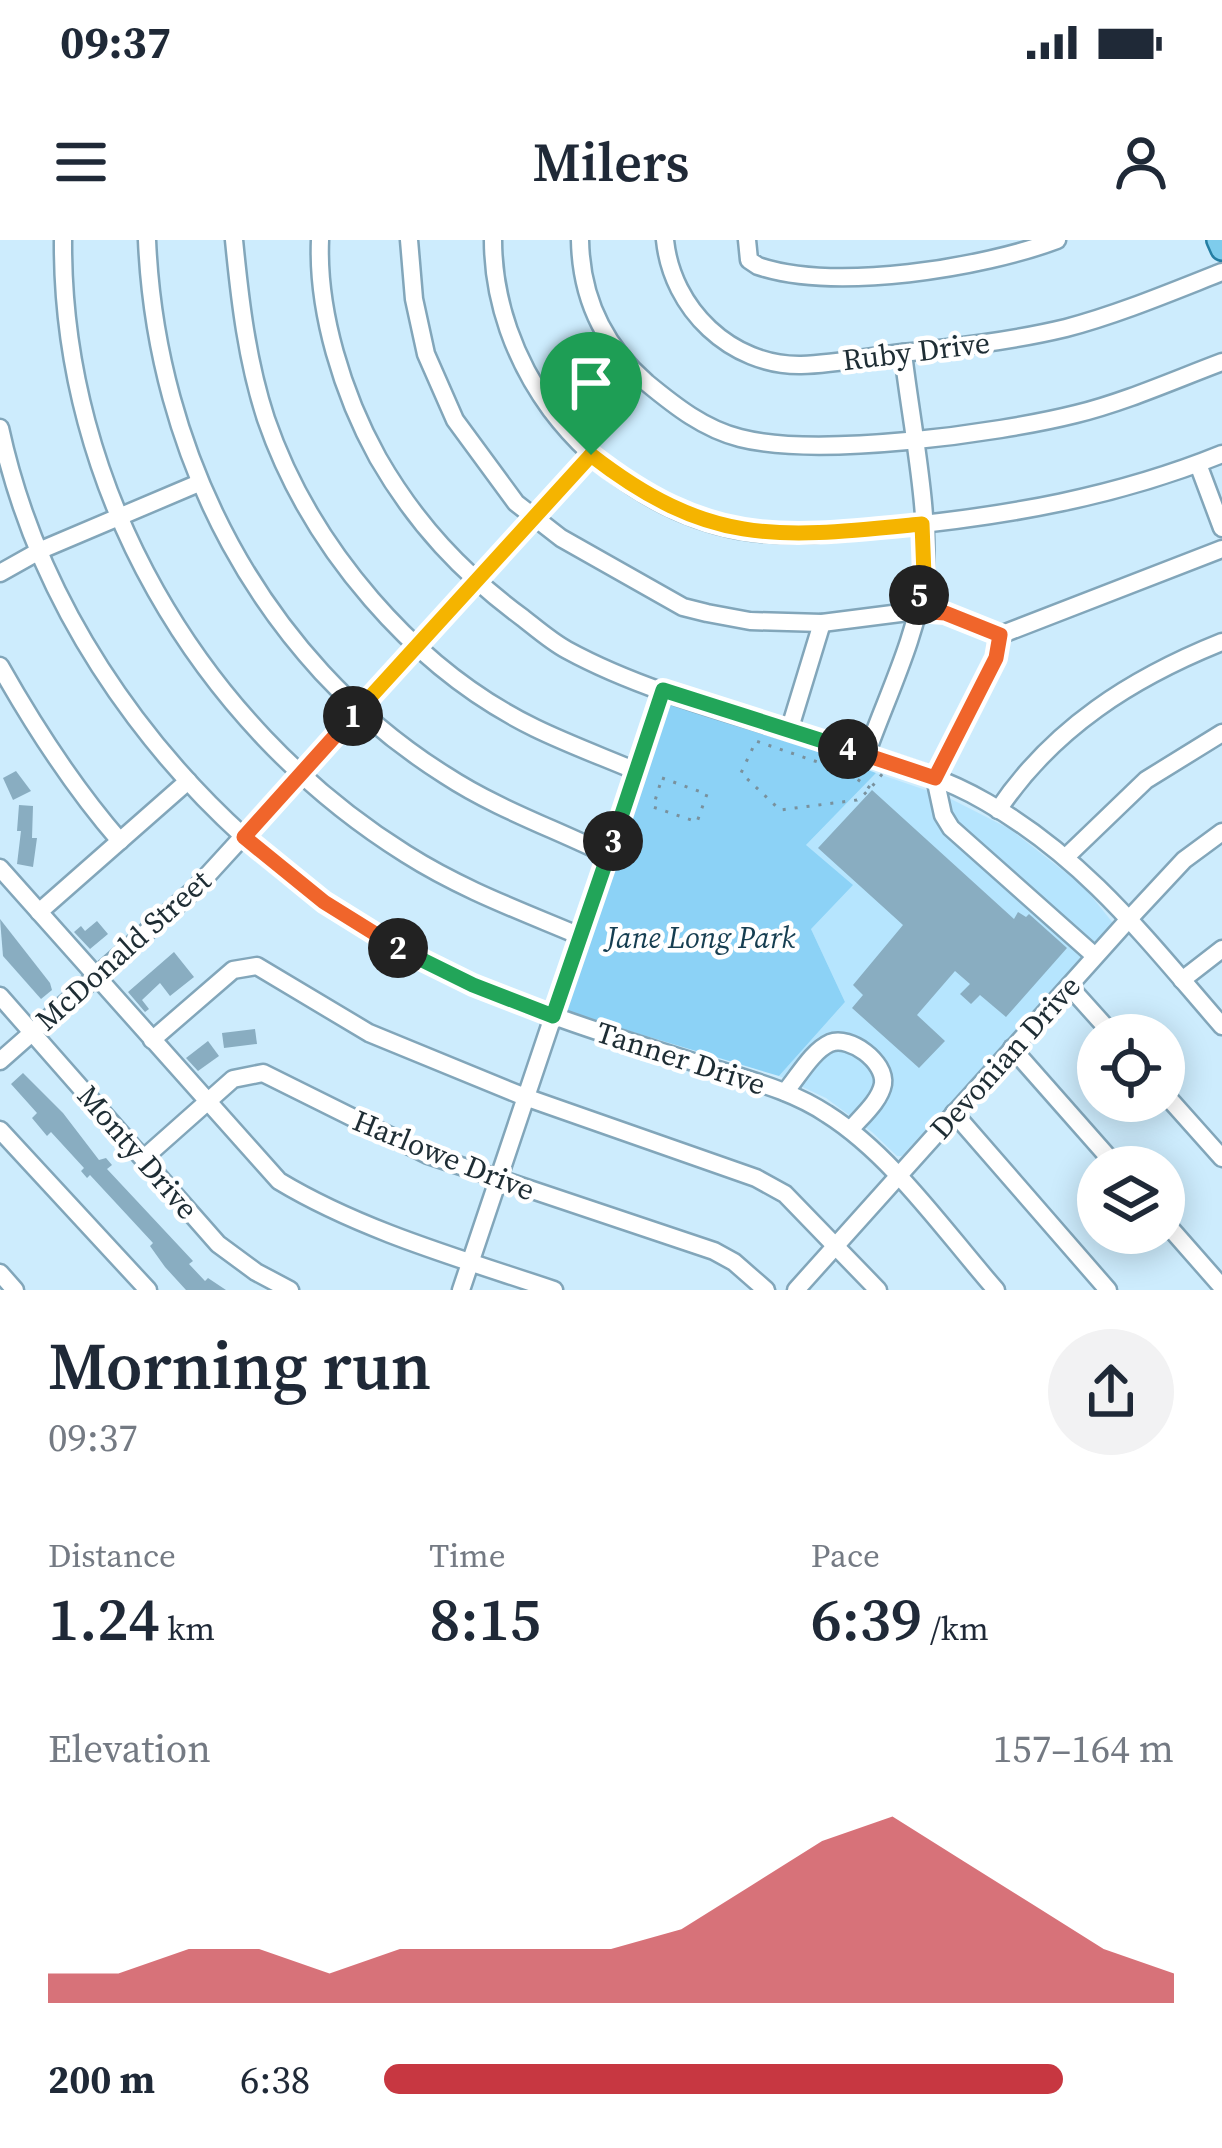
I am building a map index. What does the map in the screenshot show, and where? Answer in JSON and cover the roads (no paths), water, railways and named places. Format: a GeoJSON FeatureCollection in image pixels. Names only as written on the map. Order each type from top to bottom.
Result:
{"type":"FeatureCollection","features":[{"type":"Feature","properties":{"kind":"main road"},"geometry":{"type":"LineString","coordinates":[[1219,240],[1222,249]]}},
{"type":"Feature","properties":{"kind":"street"},"geometry":{"type":"LineString","coordinates":[[63,240],[73,362],[85,416],[118,518],[189,644],[233,703],[301,774],[406,854],[472,891],[580,936]]}},
{"type":"Feature","properties":{"kind":"street"},"geometry":{"type":"LineString","coordinates":[[146,240],[162,370],[199,483],[235,555],[266,603],[325,676],[408,750],[537,826],[608,855]]}},
{"type":"Feature","properties":{"kind":"street"},"geometry":{"type":"LineString","coordinates":[[234,240],[250,361],[266,419],[291,481],[345,564],[418,646],[533,728],[636,772]]}},
{"type":"Feature","properties":{"kind":"street"},"geometry":{"type":"LineString","coordinates":[[320,240],[331,330],[348,390],[370,442],[398,492],[433,539],[475,583],[566,650],[663,690],[935,778],[998,810],[1067,856],[1130,919],[1222,1026]]}},
{"type":"Feature","properties":{"kind":"street"},"geometry":{"type":"LineString","coordinates":[[410,240],[414,299],[426,355],[469,443],[532,519],[683,607],[750,621],[822,623],[916,611],[945,613],[1000,635],[1222,549]]}},
{"type":"Feature","properties":{"kind":"street"},"geometry":{"type":"LineString","coordinates":[[493,240],[498,292],[522,361],[542,398],[591,455],[666,505],[740,530],[804,536],[1035,510],[1099,495],[1222,454]]}},
{"type":"Feature","properties":{"kind":"street"},"geometry":{"type":"LineString","coordinates":[[580,240],[580,276],[598,323],[617,355],[673,404],[709,427],[739,438],[779,445],[913,437],[1076,414],[1222,362]]}},
{"type":"Feature","properties":{"kind":"street","name":"Ruby Drive"},"geometry":{"type":"LineString","coordinates":[[665,240],[671,268],[701,322],[734,347],[769,361],[802,365],[967,347],[1070,327],[1222,272]]}},
{"type":"Feature","properties":{"kind":"street"},"geometry":{"type":"LineString","coordinates":[[747,240],[749,260],[758,266],[850,276],[976,263],[1058,240]]}},
{"type":"Feature","properties":{"kind":"street"},"geometry":{"type":"LineString","coordinates":[[866,755],[924,575],[903,353]]}},
{"type":"Feature","properties":{"kind":"street","name":"Tanner Drive"},"geometry":{"type":"LineString","coordinates":[[0,428],[40,550],[96,659],[188,781],[244,837],[293,879],[384,940],[473,985],[814,1106],[850,1130],[996,1290]]}},
{"type":"Feature","properties":{"kind":"street","name":"McDonald Street"},"geometry":{"type":"LineString","coordinates":[[0,1061],[194,890],[591,455]]}},
{"type":"Feature","properties":{"kind":"street"},"geometry":{"type":"LineString","coordinates":[[1198,464],[1222,528]]}},
{"type":"Feature","properties":{"kind":"street"},"geometry":{"type":"LineString","coordinates":[[0,573],[40,550],[199,483]]}},
{"type":"Feature","properties":{"kind":"street"},"geometry":{"type":"LineString","coordinates":[[789,731],[822,623]]}},
{"type":"Feature","properties":{"kind":"street"},"geometry":{"type":"LineString","coordinates":[[1000,635],[996,658],[935,778],[943,815],[951,828],[1095,956]]}},
{"type":"Feature","properties":{"kind":"street"},"geometry":{"type":"LineString","coordinates":[[998,810],[1033,765],[1094,709],[1155,670],[1222,642]]}},
{"type":"Feature","properties":{"kind":"street"},"geometry":{"type":"LineString","coordinates":[[0,666],[60,765],[119,841]]}},
{"type":"Feature","properties":{"kind":"street"},"geometry":{"type":"LineString","coordinates":[[461,1290],[663,690]]}},
{"type":"Feature","properties":{"kind":"street"},"geometry":{"type":"LineString","coordinates":[[1067,856],[1146,780],[1172,760],[1222,734]]}},
{"type":"Feature","properties":{"kind":"street"},"geometry":{"type":"LineString","coordinates":[[39,912],[188,781]]}},
{"type":"Feature","properties":{"kind":"street","name":"Devonian Drive"},"geometry":{"type":"LineString","coordinates":[[796,1290],[1184,860],[1222,832]]}},
{"type":"Feature","properties":{"kind":"street"},"geometry":{"type":"LineString","coordinates":[[0,868],[279,1181],[304,1196],[470,1262],[554,1290]]}},
{"type":"Feature","properties":{"kind":"street"},"geometry":{"type":"LineString","coordinates":[[1182,980],[1222,949]]}},
{"type":"Feature","properties":{"kind":"street"},"geometry":{"type":"LineString","coordinates":[[152,1040],[233,970],[257,966],[369,1033],[525,1097],[756,1178],[785,1194],[878,1290]]}},
{"type":"Feature","properties":{"kind":"street"},"geometry":{"type":"LineString","coordinates":[[1069,986],[1094,1014]]}},
{"type":"Feature","properties":{"kind":"street","name":"Monty Drive"},"geometry":{"type":"LineString","coordinates":[[0,996],[218,1244],[290,1290]]}},
{"type":"Feature","properties":{"kind":"street"},"geometry":{"type":"LineString","coordinates":[[785,1093],[820,1050],[832,1042],[855,1045],[880,1067],[883,1087],[850,1130]]}},
{"type":"Feature","properties":{"kind":"street"},"geometry":{"type":"LineString","coordinates":[[1012,1048],[1098,1146]]}},
{"type":"Feature","properties":{"kind":"street","name":"Harlowe Drive"},"geometry":{"type":"LineString","coordinates":[[144,1158],[241,1075],[267,1074],[397,1141],[497,1180],[706,1248],[734,1262],[766,1290]]}},
{"type":"Feature","properties":{"kind":"street"},"geometry":{"type":"LineString","coordinates":[[954,1113],[1108,1290]]}},
{"type":"Feature","properties":{"kind":"street"},"geometry":{"type":"LineString","coordinates":[[1185,1117],[1222,1158]]}},
{"type":"Feature","properties":{"kind":"street"},"geometry":{"type":"LineString","coordinates":[[0,1130],[148,1290]]}},
{"type":"Feature","properties":{"kind":"street"},"geometry":{"type":"LineString","coordinates":[[1185,1245],[1222,1287]]}},
{"type":"Feature","properties":{"kind":"street"},"geometry":{"type":"LineString","coordinates":[[0,1273],[15,1290]]}},
{"type":"Feature","properties":{"kind":"park label","name":"Jane Long Park"},"geometry":{"type":"Point","coordinates":[701,937]}}]}
